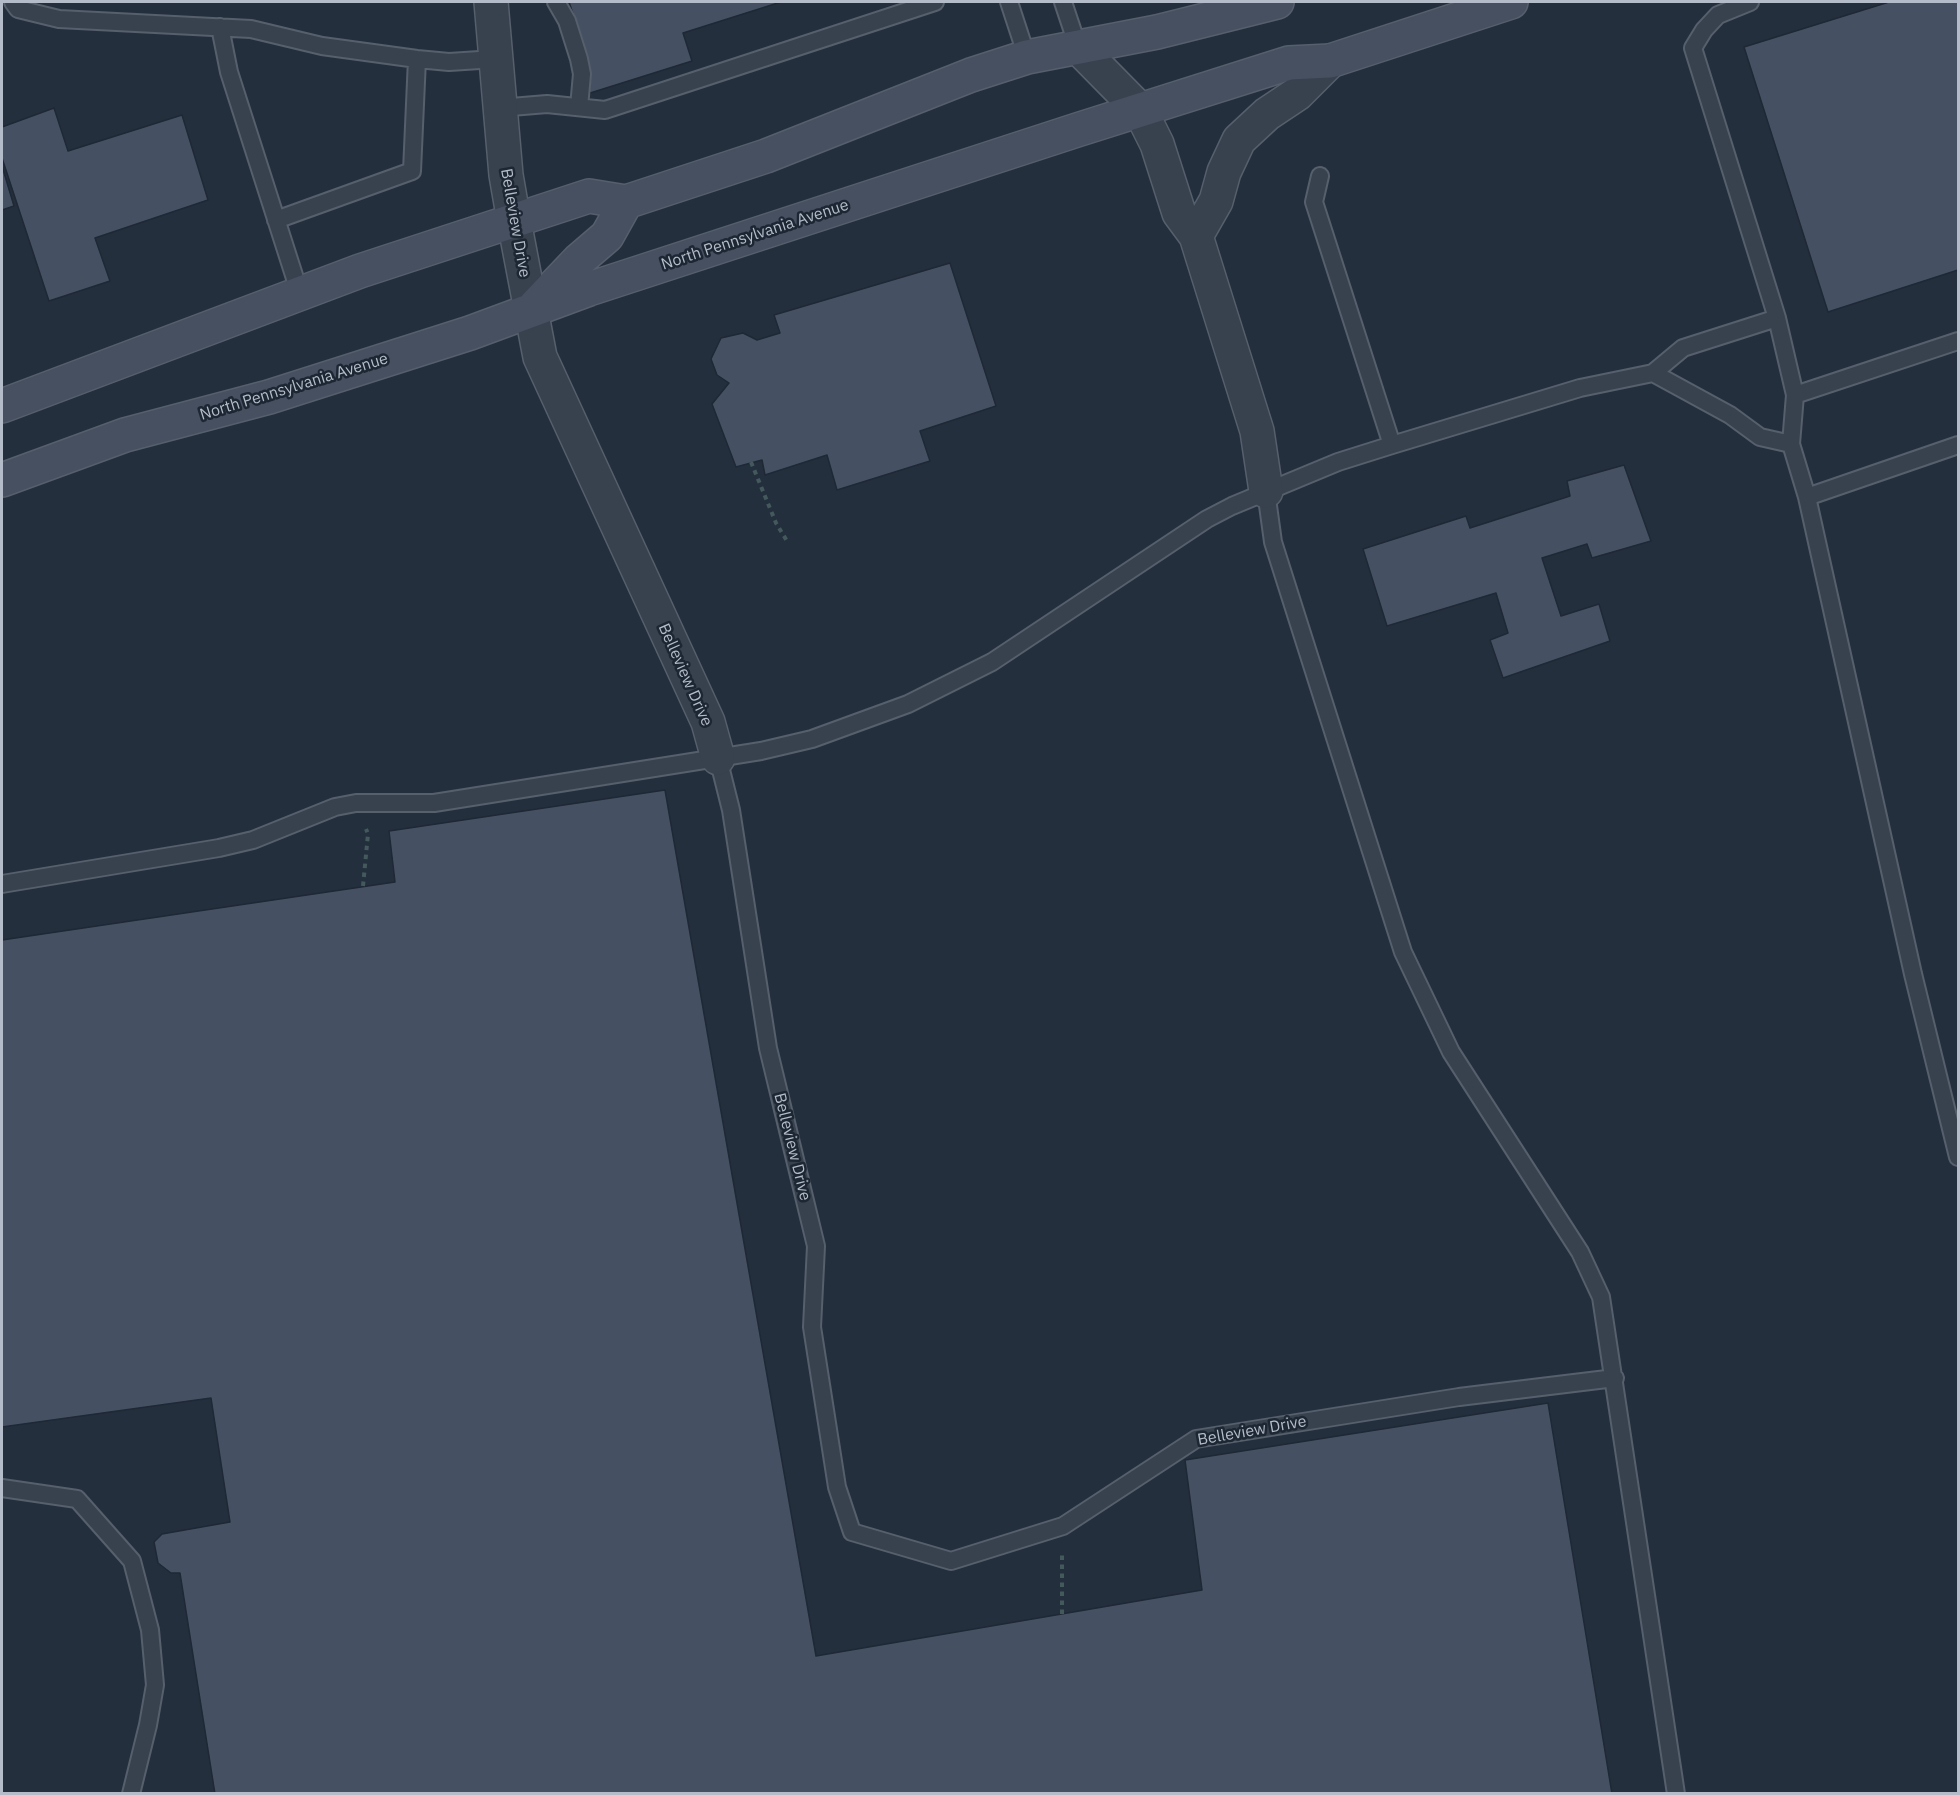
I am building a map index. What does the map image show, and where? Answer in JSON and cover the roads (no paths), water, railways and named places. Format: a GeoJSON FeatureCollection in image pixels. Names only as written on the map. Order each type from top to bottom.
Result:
{"type":"FeatureCollection","features":[{"type":"Feature","properties":{"kind":"main road"},"geometry":{"type":"LineString","coordinates":[[2,406],[360,271],[589,196],[626,202],[766,156],[971,75],[1027,57],[1173,28],[1277,2]]}},
{"type":"Feature","properties":{"kind":"main road","name":"North Pennsylvania Avenue"},"geometry":{"type":"LineString","coordinates":[[2,480],[125,435],[269,397],[1140,110],[1289,63],[1330,61],[1511,2]]}},
{"type":"Feature","properties":{"kind":"main road"},"geometry":{"type":"LineString","coordinates":[[531,310],[579,260],[608,236],[626,202]]}},
{"type":"Feature","properties":{"kind":"street","name":"Belleview Drive"},"geometry":{"type":"LineString","coordinates":[[490,2],[506,175],[540,357],[708,722],[718,758]]}},
{"type":"Feature","properties":{"kind":"street"},"geometry":{"type":"LineString","coordinates":[[1078,47],[1140,110],[1157,144],[1179,213],[1196,237],[1257,431],[1266,491]]}},
{"type":"Feature","properties":{"kind":"street"},"geometry":{"type":"LineString","coordinates":[[1196,237],[1216,201],[1224,172],[1239,140],[1267,114],[1297,94],[1330,61]]}},
{"type":"Feature","properties":{"kind":"lane"},"geometry":{"type":"LineString","coordinates":[[12,2],[18,9],[59,20],[252,29],[322,46],[417,59],[449,62],[495,59]]}},
{"type":"Feature","properties":{"kind":"lane"},"geometry":{"type":"LineString","coordinates":[[556,2],[567,21],[579,59],[582,74],[579,107]]}},
{"type":"Feature","properties":{"kind":"lane"},"geometry":{"type":"LineString","coordinates":[[499,108],[547,104],[605,110],[935,2]]}},
{"type":"Feature","properties":{"kind":"lane"},"geometry":{"type":"LineString","coordinates":[[1009,2],[1027,57]]}},
{"type":"Feature","properties":{"kind":"lane"},"geometry":{"type":"LineString","coordinates":[[1063,2],[1078,47]]}},
{"type":"Feature","properties":{"kind":"lane"},"geometry":{"type":"LineString","coordinates":[[1749,2],[1718,15],[1704,30],[1694,48],[1777,318],[1795,394],[1791,444],[1807,497],[1910,963],[1959,1157]]}},
{"type":"Feature","properties":{"kind":"lane"},"geometry":{"type":"LineString","coordinates":[[220,27],[229,72],[300,294]]}},
{"type":"Feature","properties":{"kind":"lane"},"geometry":{"type":"LineString","coordinates":[[276,220],[412,171],[417,59]]}},
{"type":"Feature","properties":{"kind":"lane"},"geometry":{"type":"LineString","coordinates":[[1320,176],[1314,202],[1392,445]]}},
{"type":"Feature","properties":{"kind":"lane"},"geometry":{"type":"LineString","coordinates":[[2,884],[219,848],[253,840],[335,807],[356,803],[434,803],[718,758],[813,739],[946,688],[992,662],[1207,519],[1266,491],[1338,462],[1392,445],[1580,388],[1653,373],[1683,348],[1777,318]]}},
{"type":"Feature","properties":{"kind":"lane"},"geometry":{"type":"LineString","coordinates":[[1795,394],[1959,341]]}},
{"type":"Feature","properties":{"kind":"lane"},"geometry":{"type":"LineString","coordinates":[[1653,373],[1730,415],[1760,437],[1791,444]]}},
{"type":"Feature","properties":{"kind":"lane"},"geometry":{"type":"LineString","coordinates":[[1807,497],[1959,445]]}},
{"type":"Feature","properties":{"kind":"lane"},"geometry":{"type":"LineString","coordinates":[[1266,491],[1273,542],[1402,952],[1451,1052],[1580,1252],[1601,1297],[1676,1794]]}},
{"type":"Feature","properties":{"kind":"lane","name":"Belleview Drive"},"geometry":{"type":"LineString","coordinates":[[718,758],[731,810],[768,1048],[816,1246],[812,1327],[837,1487],[852,1532],[951,1561],[1063,1526],[1196,1439],[1459,1397],[1615,1378]]}},
{"type":"Feature","properties":{"kind":"lane"},"geometry":{"type":"LineString","coordinates":[[2,1488],[77,1499],[132,1561],[150,1630],[155,1685],[131,1794]]}}]}
